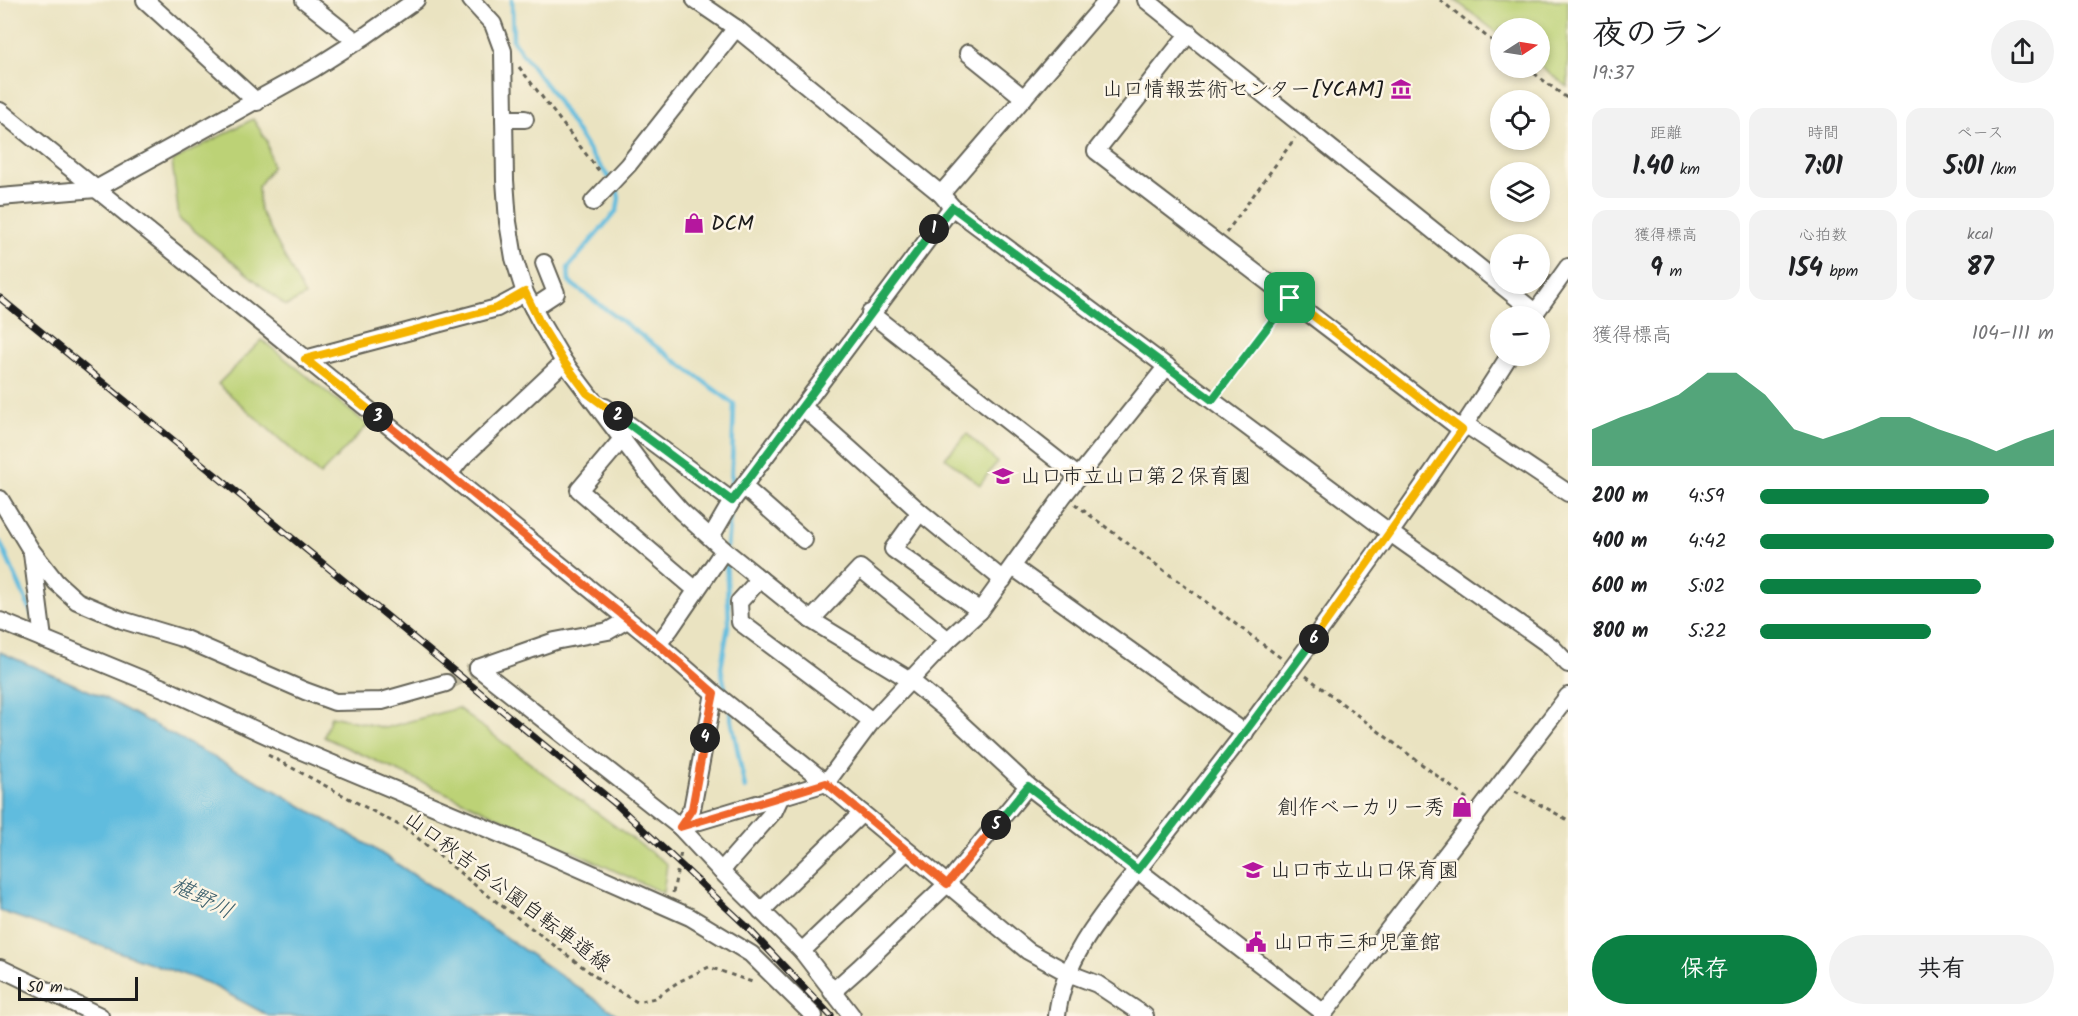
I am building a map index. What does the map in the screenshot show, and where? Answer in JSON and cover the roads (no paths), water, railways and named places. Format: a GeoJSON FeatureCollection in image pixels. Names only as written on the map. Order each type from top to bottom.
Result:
{"type":"FeatureCollection","features":[{"type":"Feature","properties":{"kind":"street"},"geometry":{"type":"LineString","coordinates":[[145,0],[257,102]]}},
{"type":"Feature","properties":{"kind":"street"},"geometry":{"type":"LineString","coordinates":[[304,0],[357,42]]}},
{"type":"Feature","properties":{"kind":"street"},"geometry":{"type":"LineString","coordinates":[[0,196],[96,189],[257,102],[357,42],[416,0]]}},
{"type":"Feature","properties":{"kind":"street"},"geometry":{"type":"LineString","coordinates":[[471,0],[493,24],[503,51],[508,222],[514,258],[525,292],[564,362],[650,476],[681,511],[724,550],[811,620],[910,680],[943,707],[1028,786],[1323,1015],[1568,696]]}},
{"type":"Feature","properties":{"kind":"street"},"geometry":{"type":"LineString","coordinates":[[695,0],[736,28],[947,200],[1389,532],[1552,647],[1568,664]]}},
{"type":"Feature","properties":{"kind":"street"},"geometry":{"type":"LineString","coordinates":[[711,537],[732,501],[803,407],[947,200],[1024,98],[1108,0]]}},
{"type":"Feature","properties":{"kind":"street"},"geometry":{"type":"LineString","coordinates":[[1146,0],[1523,306]]}},
{"type":"Feature","properties":{"kind":"street"},"geometry":{"type":"LineString","coordinates":[[593,202],[628,165],[736,28]]}},
{"type":"Feature","properties":{"kind":"street"},"geometry":{"type":"LineString","coordinates":[[1189,33],[1096,151],[1464,427],[1568,493]]}},
{"type":"Feature","properties":{"kind":"street"},"geometry":{"type":"LineString","coordinates":[[968,53],[1024,98]]}},
{"type":"Feature","properties":{"kind":"street"},"geometry":{"type":"LineString","coordinates":[[0,111],[658,644],[714,693],[1028,951],[1068,973],[1097,984],[1145,1016]]}},
{"type":"Feature","properties":{"kind":"street"},"geometry":{"type":"LineString","coordinates":[[504,119],[525,119]]}},
{"type":"Feature","properties":{"kind":"street"},"geometry":{"type":"LineString","coordinates":[[533,308],[556,293],[544,263]]}},
{"type":"Feature","properties":{"kind":"street"},"geometry":{"type":"LineString","coordinates":[[1540,306],[1568,267]]}},
{"type":"Feature","properties":{"kind":"street"},"geometry":{"type":"LineString","coordinates":[[305,359],[497,308],[525,292]]}},
{"type":"Feature","properties":{"kind":"street"},"geometry":{"type":"LineString","coordinates":[[870,313],[1080,477]]}},
{"type":"Feature","properties":{"kind":"street"},"geometry":{"type":"LineString","coordinates":[[449,474],[459,460],[564,362]]}},
{"type":"Feature","properties":{"kind":"street"},"geometry":{"type":"LineString","coordinates":[[680,827],[826,783],[872,721],[948,640],[980,611],[1064,496],[1167,366]]}},
{"type":"Feature","properties":{"kind":"street"},"geometry":{"type":"LineString","coordinates":[[1057,1016],[1058,1004],[1068,973],[1089,934],[1293,667],[1464,427],[1503,366]]}},
{"type":"Feature","properties":{"kind":"street"},"geometry":{"type":"LineString","coordinates":[[587,393],[732,501]]}},
{"type":"Feature","properties":{"kind":"street"},"geometry":{"type":"LineString","coordinates":[[803,407],[920,512],[1245,732]]}},
{"type":"Feature","properties":{"kind":"street"},"geometry":{"type":"LineString","coordinates":[[623,438],[579,490],[695,589]]}},
{"type":"Feature","properties":{"kind":"street"},"geometry":{"type":"LineString","coordinates":[[744,487],[804,540]]}},
{"type":"Feature","properties":{"kind":"street"},"geometry":{"type":"LineString","coordinates":[[0,499],[31,550],[56,582],[77,601],[122,620],[184,639],[334,702],[382,701],[446,682]]}},
{"type":"Feature","properties":{"kind":"street"},"geometry":{"type":"LineString","coordinates":[[920,512],[892,549],[980,611]]}},
{"type":"Feature","properties":{"kind":"street"},"geometry":{"type":"LineString","coordinates":[[31,550],[44,639]]}},
{"type":"Feature","properties":{"kind":"street"},"geometry":{"type":"LineString","coordinates":[[658,644],[724,550]]}},
{"type":"Feature","properties":{"kind":"street"},"geometry":{"type":"LineString","coordinates":[[811,620],[860,568],[948,640]]}},
{"type":"Feature","properties":{"kind":"street"},"geometry":{"type":"LineString","coordinates":[[760,579],[739,602],[740,622],[872,721]]}},
{"type":"Feature","properties":{"kind":"street"},"geometry":{"type":"LineString","coordinates":[[627,620],[608,631],[555,640],[478,668],[680,827],[802,951],[852,1016]]}},
{"type":"Feature","properties":{"kind":"street"},"geometry":{"type":"LineString","coordinates":[[0,621],[168,690],[297,749],[536,849],[690,917],[752,954],[814,1016]]}},
{"type":"Feature","properties":{"kind":"street"},"geometry":{"type":"LineString","coordinates":[[680,827],[692,809],[714,693]]}},
{"type":"Feature","properties":{"kind":"street"},"geometry":{"type":"LineString","coordinates":[[832,992],[947,884],[1028,786]]}},
{"type":"Feature","properties":{"kind":"street"},"geometry":{"type":"LineString","coordinates":[[721,871],[774,811],[780,798]]}},
{"type":"Feature","properties":{"kind":"street"},"geometry":{"type":"LineString","coordinates":[[761,911],[862,813]]}},
{"type":"Feature","properties":{"kind":"street"},"geometry":{"type":"LineString","coordinates":[[802,951],[907,851]]}},
{"type":"Feature","properties":{"kind":"street"},"geometry":{"type":"LineString","coordinates":[[0,968],[100,1016]]}},
{"type":"Feature","properties":{"kind":"water","name":"椹野川"},"geometry":{"type":"Polygon","coordinates":[[[0,652],[101,696],[276,791],[373,848],[619,1016],[269,1016],[208,983],[0,911],[0,652]]]}},
{"type":"Feature","properties":{"kind":"waterway"},"geometry":{"type":"LineString","coordinates":[[512,0],[513,41],[553,94],[591,154],[617,188],[619,198],[617,210],[568,268],[569,282],[734,404],[731,493]]}},
{"type":"Feature","properties":{"kind":"waterway"},"geometry":{"type":"LineString","coordinates":[[727,547],[730,516]]}},
{"type":"Feature","properties":{"kind":"waterway"},"geometry":{"type":"LineString","coordinates":[[0,542],[33,616]]}},
{"type":"Feature","properties":{"kind":"waterway"},"geometry":{"type":"LineString","coordinates":[[726,558],[729,621],[721,668],[727,698]]}},
{"type":"Feature","properties":{"kind":"waterway"},"geometry":{"type":"LineString","coordinates":[[730,712],[745,788]]}},
{"type":"Feature","properties":{"kind":"tunnel"},"geometry":{"type":"LineString","coordinates":[[446,683],[478,668]]}},
{"type":"Feature","properties":{"kind":"railway"},"geometry":{"type":"LineString","coordinates":[[0,298],[617,805],[744,924],[831,1016]]}},
{"type":"Feature","properties":{"kind":"place","name":"山口情報芸術センター[YCAM]"},"geometry":{"type":"Point","coordinates":[1401,89]}},
{"type":"Feature","properties":{"kind":"place","name":"DCM"},"geometry":{"type":"Point","coordinates":[694,223]}},
{"type":"Feature","properties":{"kind":"place","name":"山口市立山口第２保育園"},"geometry":{"type":"Point","coordinates":[1003,476]}},
{"type":"Feature","properties":{"kind":"place","name":"創作ベーカリー秀"},"geometry":{"type":"Point","coordinates":[1462,807]}},
{"type":"Feature","properties":{"kind":"place","name":"山口市立山口保育園"},"geometry":{"type":"Point","coordinates":[1253,870]}},
{"type":"Feature","properties":{"kind":"place","name":"山口市三和児童館"},"geometry":{"type":"Point","coordinates":[1256,942]}}]}
